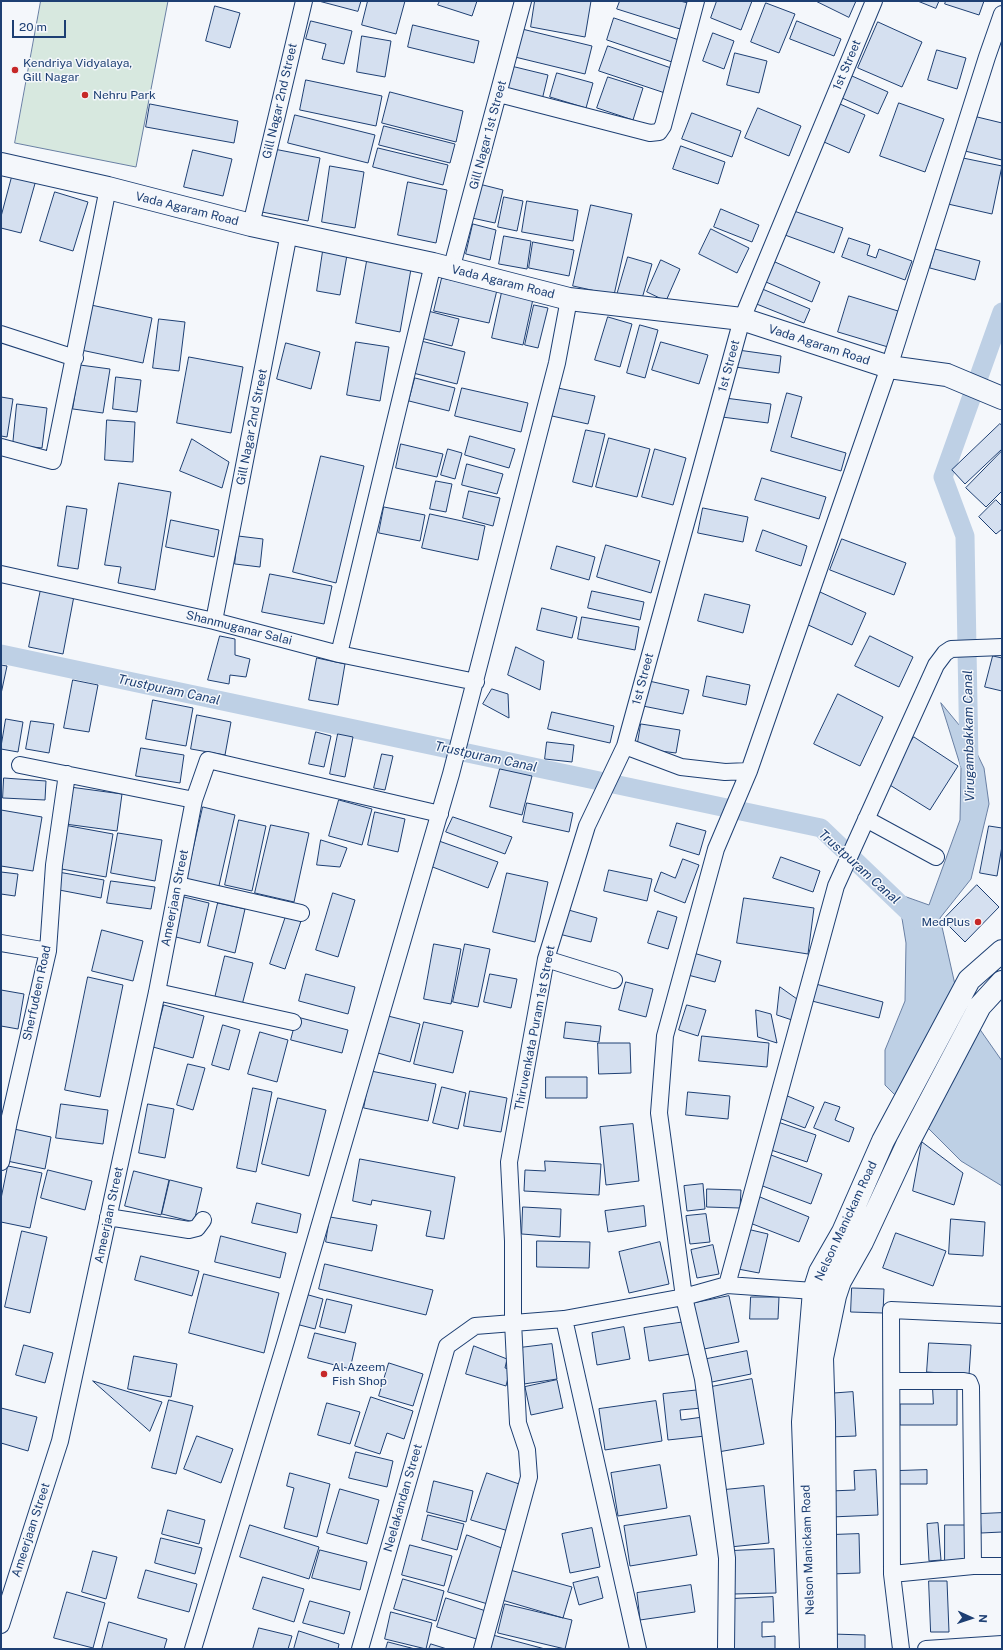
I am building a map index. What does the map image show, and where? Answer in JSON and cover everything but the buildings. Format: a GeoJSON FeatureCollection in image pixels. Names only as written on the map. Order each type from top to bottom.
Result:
{"type":"FeatureCollection","features":[{"type":"Feature","properties":{"kind":"main road","name":"Vada Agaram Road"},"geometry":{"type":"LineString","coordinates":[[1,164],[108,188],[251,225],[442,267],[569,299],[742,319],[889,367],[947,375],[1002,398]]}},
{"type":"Feature","properties":{"kind":"main road","name":"Nelson Manickam Road"},"geometry":{"type":"LineString","coordinates":[[812,1649],[803,1422],[814,1291],[820,1272],[843,1232],[883,1141],[969,980],[1002,951]]}},
{"type":"Feature","properties":{"kind":"main road","name":"Nelson Manickam Road"},"geometry":{"type":"LineString","coordinates":[[826,1649],[822,1358],[835,1296],[840,1281],[862,1242],[908,1143],[980,1006],[1002,982]]}},
{"type":"Feature","properties":{"kind":"street","name":"Gill Nagar 1st Street"},"geometry":{"type":"LineString","coordinates":[[339,654],[442,267],[499,94],[523,1]]}},
{"type":"Feature","properties":{"kind":"street"},"geometry":{"type":"LineString","coordinates":[[499,94],[650,133],[659,132],[663,126],[696,1]]}},
{"type":"Feature","properties":{"kind":"street","name":"1st Street"},"geometry":{"type":"LineString","coordinates":[[625,746],[742,319],[874,1]]}},
{"type":"Feature","properties":{"kind":"street","name":"Gill Nagar 2nd Street"},"geometry":{"type":"LineString","coordinates":[[251,225],[301,2]]}},
{"type":"Feature","properties":{"kind":"street"},"geometry":{"type":"LineString","coordinates":[[726,1649],[727,1558],[703,1379],[684,1297],[659,1113],[665,1036],[716,849],[749,771],[889,367],[1002,14]]}},
{"type":"Feature","properties":{"kind":"street"},"geometry":{"type":"LineString","coordinates":[[1,447],[53,461],[75,358],[108,188]]}},
{"type":"Feature","properties":{"kind":"street","name":"Gill Nagar 2nd Street"},"geometry":{"type":"LineString","coordinates":[[214,621],[289,233]]}},
{"type":"Feature","properties":{"kind":"street"},"geometry":{"type":"LineString","coordinates":[[193,1649],[286,1341],[440,814],[476,682],[557,363],[569,299]]}},
{"type":"Feature","properties":{"kind":"street"},"geometry":{"type":"LineString","coordinates":[[1,334],[75,358]]}},
{"type":"Feature","properties":{"kind":"street","name":"Shanmuganar Salai"},"geometry":{"type":"LineString","coordinates":[[1,574],[214,621],[339,654],[476,682]]}},
{"type":"Feature","properties":{"kind":"street"},"geometry":{"type":"LineString","coordinates":[[726,1285],[836,886],[936,665],[944,653],[951,648],[1002,646]]}},
{"type":"Feature","properties":{"kind":"street"},"geometry":{"type":"LineString","coordinates":[[625,746],[681,767],[725,772],[749,771]]}},
{"type":"Feature","properties":{"kind":"street","name":"Thiruvenkata Puram 1st Street"},"geometry":{"type":"LineString","coordinates":[[482,1649],[529,1477],[527,1450],[518,1423],[512,1322],[513,1241],[509,1162],[546,959],[587,826],[625,746]]}},
{"type":"Feature","properties":{"kind":"street","name":"Ameerjaan Street"},"geometry":{"type":"LineString","coordinates":[[1,1625],[60,1441],[157,992],[194,800],[208,760],[440,814]]}},
{"type":"Feature","properties":{"kind":"street"},"geometry":{"type":"LineString","coordinates":[[20,765],[194,800]]}},
{"type":"Feature","properties":{"kind":"street","name":"Sherfudeen Road"},"geometry":{"type":"LineString","coordinates":[[1,1162],[8,1121],[48,951],[54,864],[67,774]]}},
{"type":"Feature","properties":{"kind":"street"},"geometry":{"type":"LineString","coordinates":[[866,819],[936,857]]}},
{"type":"Feature","properties":{"kind":"street"},"geometry":{"type":"LineString","coordinates":[[178,885],[301,913]]}},
{"type":"Feature","properties":{"kind":"street"},"geometry":{"type":"LineString","coordinates":[[1,943],[48,951]]}},
{"type":"Feature","properties":{"kind":"street"},"geometry":{"type":"LineString","coordinates":[[546,959],[614,980]]}},
{"type":"Feature","properties":{"kind":"street"},"geometry":{"type":"LineString","coordinates":[[157,992],[293,1022]]}},
{"type":"Feature","properties":{"kind":"street"},"geometry":{"type":"LineString","coordinates":[[108,1217],[189,1230],[197,1228],[203,1220]]}},
{"type":"Feature","properties":{"kind":"street"},"geometry":{"type":"LineString","coordinates":[[512,1322],[564,1318],[684,1297],[726,1285],[814,1291]]}},
{"type":"Feature","properties":{"kind":"street"},"geometry":{"type":"LineString","coordinates":[[901,1649],[892,1574],[891,1310],[1002,1315]]}},
{"type":"Feature","properties":{"kind":"street"},"geometry":{"type":"LineString","coordinates":[[564,1318],[638,1649]]}},
{"type":"Feature","properties":{"kind":"street","name":"Neelakandan Street"},"geometry":{"type":"LineString","coordinates":[[360,1649],[447,1346],[476,1326],[512,1322]]}},
{"type":"Feature","properties":{"kind":"street"},"geometry":{"type":"LineString","coordinates":[[892,1381],[964,1380],[968,1382],[971,1387],[973,1566]]}},
{"type":"Feature","properties":{"kind":"street"},"geometry":{"type":"LineString","coordinates":[[892,1574],[973,1566],[1002,1566]]}},
{"type":"Feature","properties":{"kind":"street"},"geometry":{"type":"LineString","coordinates":[[926,1649],[998,1646]]}},
{"type":"Feature","properties":{"kind":"shaded area"},"geometry":{"type":"Polygon","coordinates":[[[41,1],[168,1],[136,167],[15,143],[41,1]]]}},
{"type":"Feature","properties":{"kind":"water"},"geometry":{"type":"Polygon","coordinates":[[[941,703],[969,737],[984,768],[989,804],[971,879],[940,918],[958,998],[1002,1061],[1002,1186],[961,1161],[885,1085],[885,1050],[905,1001],[906,943],[898,894],[929,905],[960,820],[961,768],[941,703]]]}},
{"type":"Feature","properties":{"kind":"waterway","name":"Virugambakkam Canal"},"geometry":{"type":"LineString","coordinates":[[969,762],[965,536],[943,477],[1002,312]]}},
{"type":"Feature","properties":{"kind":"waterway","name":"Trustpuram Canal"},"geometry":{"type":"LineString","coordinates":[[1,654],[821,828],[918,921]]}},
{"type":"Feature","properties":{"kind":"place","name":"Kendriya Vidyalaya, Gill Nagar"},"geometry":{"type":"Point","coordinates":[15,70]}},
{"type":"Feature","properties":{"kind":"place","name":"Nehru Park"},"geometry":{"type":"Point","coordinates":[85,95]}},
{"type":"Feature","properties":{"kind":"place","name":"MedPlus"},"geometry":{"type":"Point","coordinates":[978,922]}},
{"type":"Feature","properties":{"kind":"place","name":"Al Azeem Fish Shop"},"geometry":{"type":"Point","coordinates":[324,1374]}}]}
